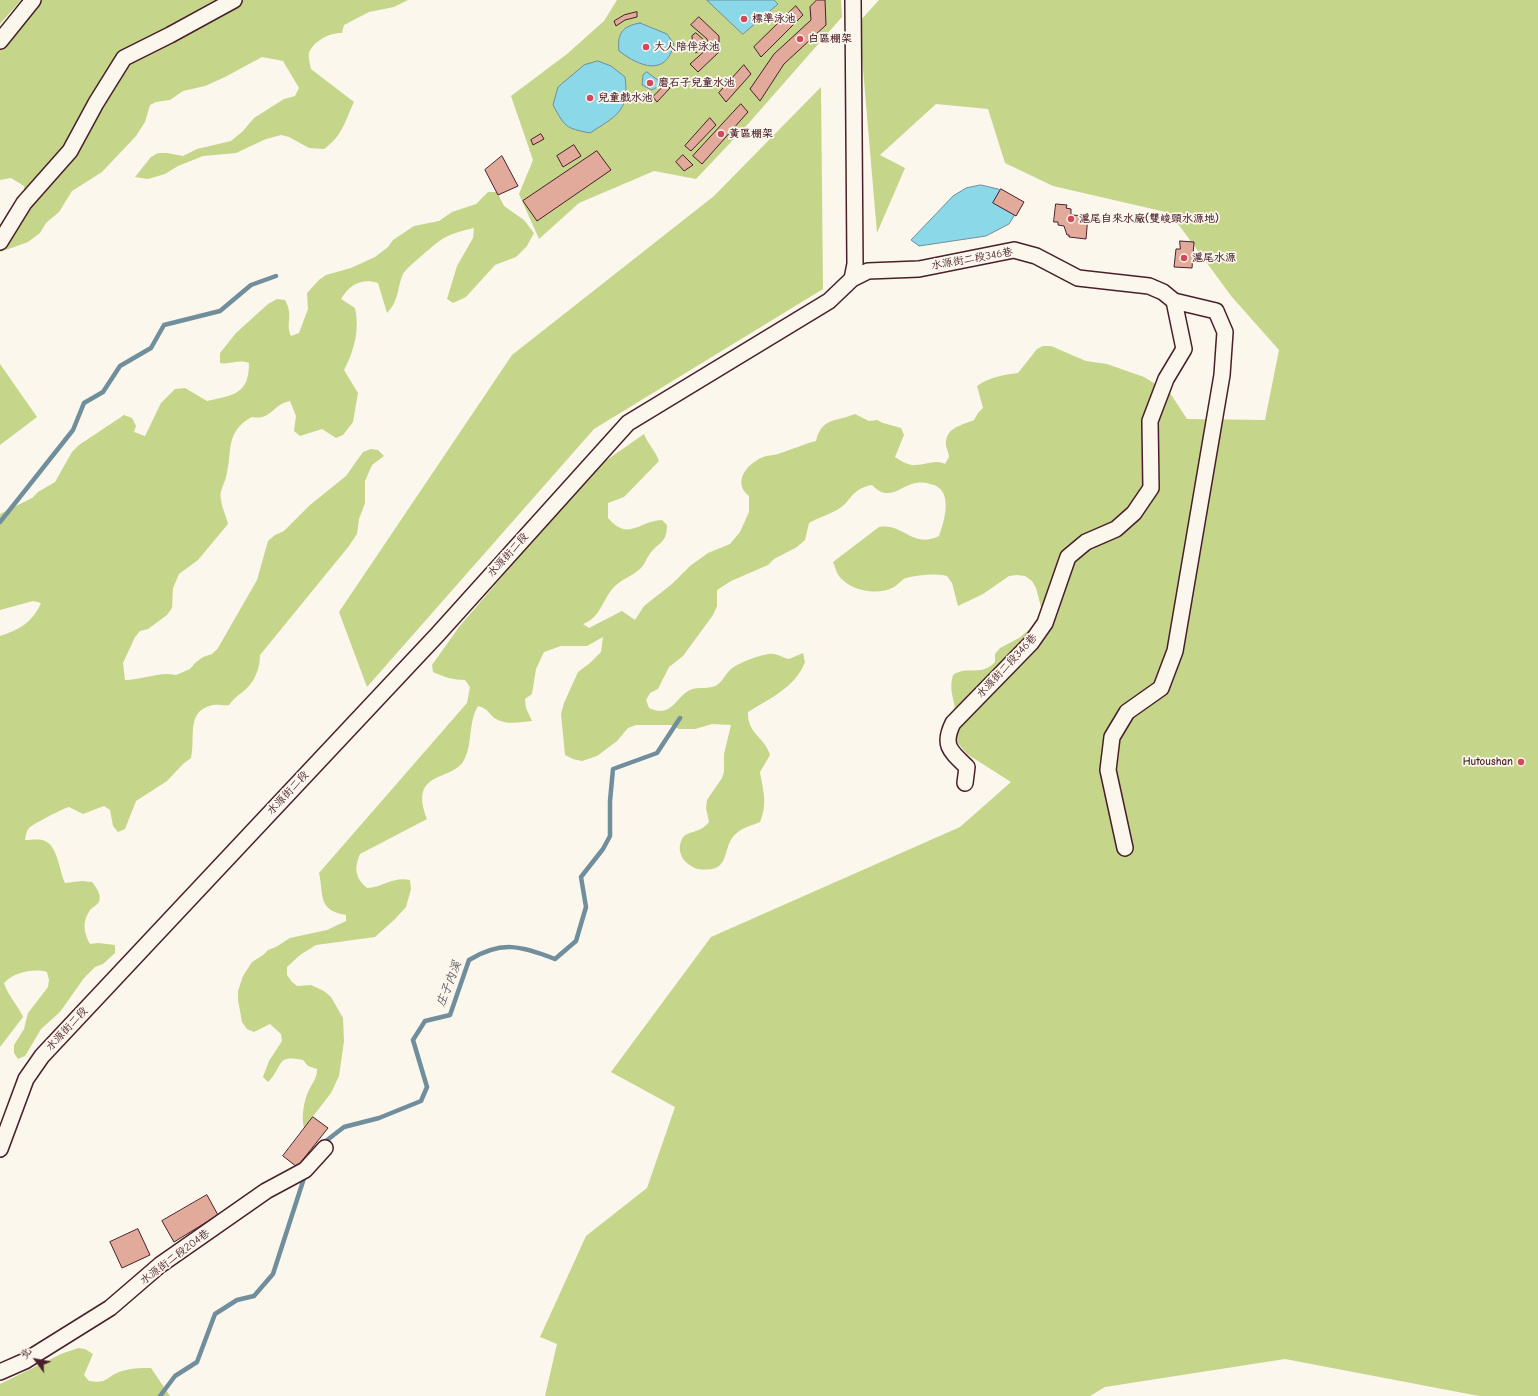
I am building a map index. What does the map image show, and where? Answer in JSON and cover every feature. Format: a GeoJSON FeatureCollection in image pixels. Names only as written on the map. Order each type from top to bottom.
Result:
{"type":"FeatureCollection","features":[{"type":"Feature","properties":{"kind":"street"},"geometry":{"type":"LineString","coordinates":[[0,41],[33,0]]}},
{"type":"Feature","properties":{"kind":"street"},"geometry":{"type":"LineString","coordinates":[[0,242],[24,203],[70,151],[96,103],[124,58],[234,0]]}},
{"type":"Feature","properties":{"kind":"street"},"geometry":{"type":"LineString","coordinates":[[852,279],[855,264],[853,0]]}},
{"type":"Feature","properties":{"kind":"street","name":"水源街二段346巷"},"geometry":{"type":"LineString","coordinates":[[601,451],[628,423],[829,301],[852,279],[868,271],[919,269],[1014,250],[1036,256],[1078,278],[1149,286],[1163,292],[1174,301],[1184,349],[1166,379],[1150,421],[1151,488],[1134,512],[1116,529],[1086,542],[1068,557],[1045,623],[1032,643],[954,723],[947,735],[948,746],[967,767],[965,783]]}},
{"type":"Feature","properties":{"kind":"street"},"geometry":{"type":"LineString","coordinates":[[1125,848],[1108,770],[1112,737],[1127,712],[1161,688],[1175,651],[1222,375],[1224,332],[1216,310],[1174,301]]}},
{"type":"Feature","properties":{"kind":"street","name":"水源街二段"},"geometry":{"type":"LineString","coordinates":[[0,1150],[26,1080],[42,1056],[438,634],[601,451]]}},
{"type":"Feature","properties":{"kind":"street","name":"水源街二段204巷"},"geometry":{"type":"LineString","coordinates":[[0,1372],[25,1361],[110,1308],[160,1265],[266,1191],[305,1170],[325,1148]]}},
{"type":"Feature","properties":{"kind":"green space"},"geometry":{"type":"Polygon","coordinates":[[[0,0],[21,0],[0,24],[0,0]]]}},
{"type":"Feature","properties":{"kind":"green space"},"geometry":{"type":"Polygon","coordinates":[[[42,0],[408,0],[394,7],[369,12],[344,25],[342,33],[333,34],[323,38],[311,49],[309,53],[309,61],[311,69],[354,102],[339,134],[324,149],[309,148],[289,137],[281,135],[266,139],[236,153],[203,156],[178,166],[165,174],[148,179],[135,177],[151,157],[158,153],[183,156],[197,149],[231,141],[243,131],[254,118],[284,99],[295,96],[299,88],[283,61],[262,57],[205,86],[183,91],[170,100],[156,102],[150,105],[145,122],[136,136],[102,172],[72,191],[59,212],[46,223],[40,233],[28,242],[0,252],[0,243],[24,194],[24,186],[11,178],[0,180],[0,46],[42,0]]]}},
{"type":"Feature","properties":{"kind":"green space"},"geometry":{"type":"Polygon","coordinates":[[[617,0],[841,0],[842,17],[748,124],[696,179],[654,171],[579,203],[539,239],[519,194],[533,160],[511,96],[567,54],[604,21],[617,0]]]}},
{"type":"Feature","properties":{"kind":"green space"},"geometry":{"type":"Polygon","coordinates":[[[879,0],[1538,0],[1538,1396],[1479,1396],[1285,1359],[1105,1387],[1090,1396],[545,1396],[557,1344],[540,1337],[586,1236],[647,1188],[675,1107],[611,1072],[711,937],[960,827],[1011,782],[967,754],[953,737],[947,724],[955,709],[951,688],[953,675],[964,671],[985,669],[990,666],[995,662],[995,654],[1000,648],[1019,638],[1041,620],[1042,611],[1036,588],[1032,581],[1025,576],[1009,576],[983,594],[958,606],[952,583],[947,576],[932,575],[906,578],[894,587],[887,590],[872,591],[857,588],[844,581],[838,574],[833,562],[879,527],[895,529],[922,540],[939,536],[944,522],[946,506],[945,498],[938,487],[928,483],[914,483],[889,493],[881,492],[872,485],[859,490],[841,508],[809,523],[805,540],[797,547],[774,559],[768,565],[731,581],[717,590],[717,606],[713,615],[683,656],[669,667],[658,689],[650,693],[646,700],[649,708],[657,711],[663,711],[672,706],[690,690],[717,685],[731,669],[746,661],[770,654],[776,654],[789,659],[803,653],[805,662],[795,679],[781,692],[748,712],[748,719],[753,731],[768,749],[770,755],[760,772],[764,797],[764,809],[760,822],[743,829],[732,838],[722,863],[717,867],[710,869],[698,869],[691,866],[683,859],[680,852],[680,846],[684,836],[702,828],[709,822],[706,808],[707,800],[722,778],[724,772],[724,754],[731,725],[712,724],[695,729],[679,729],[671,725],[636,725],[628,728],[617,741],[597,756],[582,761],[573,759],[565,755],[561,714],[564,703],[578,672],[601,652],[603,637],[587,646],[561,646],[544,652],[536,669],[532,694],[525,699],[526,708],[532,721],[515,723],[502,722],[485,709],[478,706],[473,719],[469,747],[464,760],[458,767],[427,784],[423,792],[423,803],[427,819],[360,854],[356,868],[358,877],[367,888],[399,879],[410,880],[411,889],[406,907],[375,937],[316,945],[300,955],[287,967],[287,975],[292,982],[297,986],[311,985],[324,991],[331,997],[343,1018],[344,1041],[339,1076],[331,1093],[304,1128],[304,1104],[307,1094],[316,1077],[317,1069],[308,1066],[303,1060],[288,1059],[281,1063],[268,1082],[263,1077],[269,1061],[282,1041],[281,1034],[270,1024],[254,1032],[247,1029],[242,1022],[238,991],[243,976],[252,962],[268,950],[290,938],[327,930],[346,921],[346,915],[337,913],[326,905],[322,895],[319,873],[467,703],[470,687],[465,680],[449,678],[433,672],[432,665],[459,627],[594,469],[644,434],[659,461],[624,497],[608,503],[608,518],[622,529],[634,528],[646,523],[662,520],[667,525],[667,531],[664,539],[652,551],[644,565],[616,585],[593,618],[583,624],[589,628],[622,611],[635,620],[644,606],[672,584],[690,566],[708,553],[730,544],[740,532],[749,512],[749,496],[744,491],[742,485],[744,473],[759,459],[766,456],[779,454],[816,441],[819,433],[826,424],[855,414],[869,421],[877,420],[901,428],[904,435],[895,457],[902,462],[913,465],[934,462],[945,464],[949,457],[946,444],[949,433],[956,427],[974,420],[983,408],[977,386],[992,378],[1018,373],[1037,349],[1043,346],[1051,346],[1086,361],[1107,364],[1144,377],[1170,393],[1187,419],[1265,420],[1279,350],[1232,297],[1170,213],[1053,186],[1005,163],[988,109],[936,104],[880,155],[905,168],[877,233],[859,22],[879,0]]]}},
{"type":"Feature","properties":{"kind":"green space"},"geometry":{"type":"Polygon","coordinates":[[[821,87],[823,289],[594,429],[367,687],[339,612],[512,355],[714,196],[821,87]]]}},
{"type":"Feature","properties":{"kind":"green space"},"geometry":{"type":"Polygon","coordinates":[[[488,192],[497,192],[504,206],[524,220],[534,233],[527,246],[516,257],[495,265],[466,297],[453,303],[447,299],[457,266],[473,238],[474,228],[444,238],[409,267],[403,274],[394,304],[387,313],[378,283],[367,281],[352,286],[341,299],[355,308],[357,324],[353,348],[344,370],[358,393],[353,422],[343,435],[336,438],[322,429],[300,436],[294,431],[296,416],[290,401],[280,405],[264,417],[252,417],[237,429],[233,436],[228,468],[221,494],[228,524],[198,560],[179,574],[173,588],[172,608],[167,615],[148,629],[140,631],[135,637],[123,663],[125,680],[164,674],[176,675],[190,669],[203,657],[212,654],[218,648],[257,580],[268,541],[275,535],[284,531],[310,505],[346,476],[363,452],[371,449],[378,450],[384,456],[372,465],[365,481],[365,503],[359,519],[357,534],[349,546],[260,655],[259,665],[252,683],[229,705],[213,705],[204,708],[198,713],[193,726],[191,758],[184,763],[167,781],[136,801],[125,829],[118,832],[113,826],[110,810],[104,806],[83,814],[69,807],[42,820],[28,829],[25,840],[42,840],[52,846],[65,883],[82,881],[92,882],[95,886],[100,899],[86,917],[84,926],[86,935],[90,944],[98,943],[115,945],[115,953],[103,964],[95,967],[84,978],[60,1012],[41,1029],[25,1056],[18,1059],[14,1053],[14,1045],[24,1029],[28,1013],[48,987],[49,980],[47,972],[30,971],[13,976],[4,983],[23,1017],[0,1047],[0,636],[19,628],[30,620],[38,610],[41,603],[33,601],[0,610],[0,514],[32,498],[38,492],[55,482],[72,452],[79,445],[124,415],[132,418],[136,426],[134,432],[145,436],[161,403],[175,389],[185,388],[207,401],[232,395],[238,392],[243,388],[246,382],[249,363],[220,363],[220,353],[236,333],[268,304],[277,299],[285,300],[289,311],[289,331],[291,336],[299,333],[308,309],[307,293],[319,280],[326,275],[351,268],[375,257],[388,247],[393,240],[414,226],[439,221],[452,212],[476,204],[488,192]]]}},
{"type":"Feature","properties":{"kind":"green space"},"geometry":{"type":"Polygon","coordinates":[[[0,364],[37,417],[0,445],[0,364]]]}},
{"type":"Feature","properties":{"kind":"green space"},"geometry":{"type":"Polygon","coordinates":[[[78,1348],[85,1349],[93,1354],[84,1375],[89,1381],[99,1382],[106,1380],[119,1372],[139,1368],[151,1368],[170,1396],[0,1396],[0,1384],[61,1354],[78,1348]]]}},
{"type":"Feature","properties":{"kind":"water","name":"標準泳池"},"geometry":{"type":"Polygon","coordinates":[[[707,0],[774,0],[778,4],[743,34],[707,0]]]}},
{"type":"Feature","properties":{"kind":"water","name":"大人陪伴泳池"},"geometry":{"type":"Polygon","coordinates":[[[640,23],[667,34],[674,44],[665,61],[659,65],[644,65],[627,57],[619,51],[619,40],[622,32],[629,26],[640,23]]]}},
{"type":"Feature","properties":{"kind":"water","name":"兒童戲水池"},"geometry":{"type":"Polygon","coordinates":[[[598,61],[611,66],[625,77],[626,88],[623,105],[614,117],[590,133],[575,130],[563,122],[553,105],[558,87],[584,65],[598,61]]]}},
{"type":"Feature","properties":{"kind":"water","name":"磨石子兒童水池"},"geometry":{"type":"Polygon","coordinates":[[[647,72],[659,81],[659,86],[652,90],[642,85],[643,75],[647,72]]]}},
{"type":"Feature","properties":{"kind":"water"},"geometry":{"type":"Polygon","coordinates":[[[981,185],[998,189],[1013,197],[1014,216],[1009,224],[986,236],[919,246],[911,240],[953,196],[966,188],[981,185]]]}},
{"type":"Feature","properties":{"kind":"building","name":"白區棚架"},"geometry":{"type":"Polygon","coordinates":[[[817,0],[825,0],[826,25],[784,64],[760,101],[750,89],[774,54],[811,20],[810,7],[817,0]]]}},
{"type":"Feature","properties":{"kind":"building"},"geometry":{"type":"Polygon","coordinates":[[[796,6],[803,15],[761,57],[754,47],[796,6]]]}},
{"type":"Feature","properties":{"kind":"building"},"geometry":{"type":"Polygon","coordinates":[[[637,12],[637,17],[625,20],[616,26],[614,21],[624,15],[637,12]]]}},
{"type":"Feature","properties":{"kind":"building"},"geometry":{"type":"Polygon","coordinates":[[[699,17],[719,36],[719,52],[698,72],[690,64],[708,48],[707,39],[691,25],[699,17]]]}},
{"type":"Feature","properties":{"kind":"building"},"geometry":{"type":"Polygon","coordinates":[[[696,33],[704,40],[705,46],[696,53],[693,51],[692,36],[696,33]]]}},
{"type":"Feature","properties":{"kind":"building"},"geometry":{"type":"Polygon","coordinates":[[[744,65],[751,74],[726,102],[719,93],[744,65]]]}},
{"type":"Feature","properties":{"kind":"building"},"geometry":{"type":"Polygon","coordinates":[[[666,84],[670,88],[657,102],[653,97],[666,84]]]}},
{"type":"Feature","properties":{"kind":"building","name":"黃區棚架"},"geometry":{"type":"Polygon","coordinates":[[[741,104],[748,112],[702,164],[693,156],[741,104]]]}},
{"type":"Feature","properties":{"kind":"building","name":"黃區棚架"},"geometry":{"type":"Polygon","coordinates":[[[710,118],[716,125],[691,151],[685,146],[710,118]]]}},
{"type":"Feature","properties":{"kind":"building"},"geometry":{"type":"Polygon","coordinates":[[[541,134],[544,139],[533,145],[531,140],[541,134]]]}},
{"type":"Feature","properties":{"kind":"building"},"geometry":{"type":"Polygon","coordinates":[[[574,145],[581,156],[563,167],[557,156],[574,145]]]}},
{"type":"Feature","properties":{"kind":"building"},"geometry":{"type":"Polygon","coordinates":[[[597,151],[611,170],[537,221],[523,201],[597,151]]]}},
{"type":"Feature","properties":{"kind":"building"},"geometry":{"type":"Polygon","coordinates":[[[683,155],[693,165],[684,171],[676,162],[683,155]]]}},
{"type":"Feature","properties":{"kind":"building"},"geometry":{"type":"Polygon","coordinates":[[[502,156],[518,186],[498,195],[485,170],[502,156]]]}},
{"type":"Feature","properties":{"kind":"building"},"geometry":{"type":"Polygon","coordinates":[[[1001,189],[1024,202],[1016,216],[993,203],[1001,189]]]}},
{"type":"Feature","properties":{"kind":"building","name":"滬尾自來水廠(雙峻頭水源地)"},"geometry":{"type":"Polygon","coordinates":[[[1056,204],[1067,205],[1066,208],[1071,209],[1071,215],[1088,216],[1086,239],[1069,237],[1064,226],[1058,225],[1058,222],[1054,222],[1056,204]]]}},
{"type":"Feature","properties":{"kind":"building","name":"滬尾水源"},"geometry":{"type":"Polygon","coordinates":[[[1180,241],[1194,242],[1192,268],[1174,267],[1176,249],[1180,249],[1180,241]]]}},
{"type":"Feature","properties":{"kind":"building"},"geometry":{"type":"Polygon","coordinates":[[[313,1117],[328,1128],[297,1167],[283,1156],[313,1117]]]}},
{"type":"Feature","properties":{"kind":"building"},"geometry":{"type":"Polygon","coordinates":[[[207,1195],[218,1215],[174,1242],[162,1221],[207,1195]]]}},
{"type":"Feature","properties":{"kind":"building"},"geometry":{"type":"Polygon","coordinates":[[[138,1229],[150,1255],[122,1268],[110,1242],[138,1229]]]}},
{"type":"Feature","properties":{"kind":"waterway"},"geometry":{"type":"LineString","coordinates":[[0,522],[73,430],[84,403],[103,392],[120,366],[151,348],[164,325],[220,311],[251,285],[276,276]]}},
{"type":"Feature","properties":{"kind":"waterway","name":"庄子內溪"},"geometry":{"type":"LineString","coordinates":[[322,1144],[344,1127],[379,1118],[421,1101],[427,1087],[413,1040],[425,1021],[450,1015],[469,960],[502,947],[522,948],[555,959],[576,941],[586,907],[581,877],[603,849],[610,836],[610,801],[613,769],[657,753],[680,718]]}},
{"type":"Feature","properties":{"kind":"waterway","name":"庄子內溪"},"geometry":{"type":"LineString","coordinates":[[160,1396],[175,1376],[197,1362],[215,1314],[237,1300],[254,1296],[273,1274],[305,1175]]}},
{"type":"Feature","properties":{"kind":"place","name":"標準泳池"},"geometry":{"type":"Point","coordinates":[744,19]}},
{"type":"Feature","properties":{"kind":"place","name":"白區棚架"},"geometry":{"type":"Point","coordinates":[800,39]}},
{"type":"Feature","properties":{"kind":"place","name":"大人陪伴泳池"},"geometry":{"type":"Point","coordinates":[646,47]}},
{"type":"Feature","properties":{"kind":"place","name":"磨石子兒童水池"},"geometry":{"type":"Point","coordinates":[650,83]}},
{"type":"Feature","properties":{"kind":"place","name":"兒童戲水池"},"geometry":{"type":"Point","coordinates":[590,98]}},
{"type":"Feature","properties":{"kind":"place","name":"黃區棚架"},"geometry":{"type":"Point","coordinates":[721,134]}},
{"type":"Feature","properties":{"kind":"place","name":"滬尾自來水廠(雙峻頭水源地)"},"geometry":{"type":"Point","coordinates":[1071,219]}},
{"type":"Feature","properties":{"kind":"place","name":"滬尾水源"},"geometry":{"type":"Point","coordinates":[1184,258]}},
{"type":"Feature","properties":{"kind":"place","name":"Hutoushan"},"geometry":{"type":"Point","coordinates":[1521,762]}}]}
